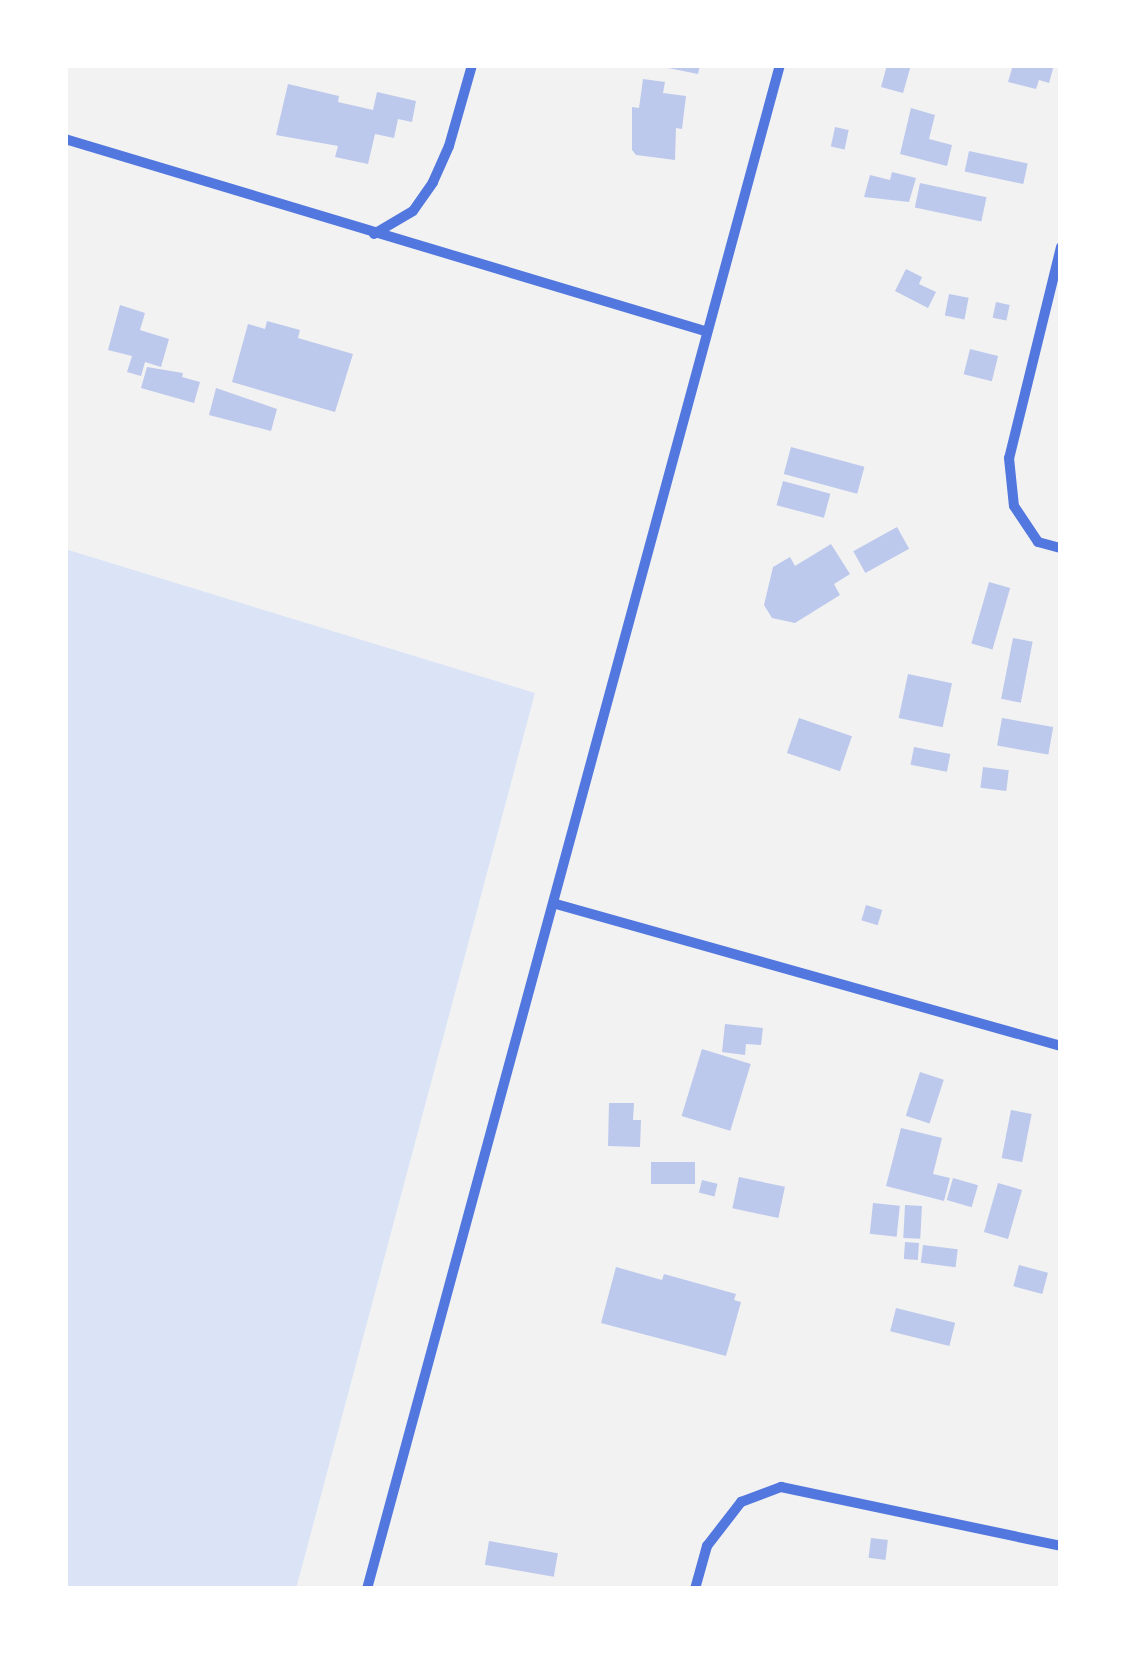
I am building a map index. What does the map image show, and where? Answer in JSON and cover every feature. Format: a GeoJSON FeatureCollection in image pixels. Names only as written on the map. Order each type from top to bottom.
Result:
{"type":"FeatureCollection","features":[{"type":"Feature","properties":{"kind":"street"},"geometry":{"type":"LineString","coordinates":[[372,234],[413,211],[433,182],[449,146],[472,65]]}},
{"type":"Feature","properties":{"kind":"street"},"geometry":{"type":"LineString","coordinates":[[366,1589],[556,904],[705,331],[780,65]]}},
{"type":"Feature","properties":{"kind":"street"},"geometry":{"type":"LineString","coordinates":[[65,139],[705,331]]}},
{"type":"Feature","properties":{"kind":"street"},"geometry":{"type":"LineString","coordinates":[[1061,247],[1009,458],[1014,506],[1038,542],[1061,548]]}},
{"type":"Feature","properties":{"kind":"street"},"geometry":{"type":"LineString","coordinates":[[556,904],[1061,1046]]}},
{"type":"Feature","properties":{"kind":"street"},"geometry":{"type":"LineString","coordinates":[[695,1589],[708,1546],[741,1502],[781,1487],[1061,1546]]}},
{"type":"Feature","properties":{"kind":"shaded area"},"geometry":{"type":"Polygon","coordinates":[[[65,549],[535,693],[296,1589],[65,1589],[65,549]]]}},
{"type":"Feature","properties":{"kind":"building"},"geometry":{"type":"Polygon","coordinates":[[[653,65],[700,65],[698,74],[653,65]]]}},
{"type":"Feature","properties":{"kind":"building"},"geometry":{"type":"Polygon","coordinates":[[[887,65],[911,65],[903,93],[881,87],[887,65]]]}},
{"type":"Feature","properties":{"kind":"building"},"geometry":{"type":"Polygon","coordinates":[[[1013,65],[1054,65],[1049,83],[1039,80],[1036,89],[1008,82],[1013,65]]]}},
{"type":"Feature","properties":{"kind":"building"},"geometry":{"type":"Polygon","coordinates":[[[643,79],[665,82],[663,93],[686,96],[682,129],[676,128],[675,160],[636,155],[632,150],[632,107],[639,108],[643,79]]]}},
{"type":"Feature","properties":{"kind":"building"},"geometry":{"type":"Polygon","coordinates":[[[288,84],[339,96],[338,102],[373,110],[377,92],[416,101],[412,122],[398,119],[394,138],[375,134],[368,164],[335,157],[338,146],[276,135],[288,84]]]}},
{"type":"Feature","properties":{"kind":"building"},"geometry":{"type":"Polygon","coordinates":[[[911,108],[935,115],[929,139],[952,145],[947,166],[900,154],[911,108]]]}},
{"type":"Feature","properties":{"kind":"building"},"geometry":{"type":"Polygon","coordinates":[[[835,127],[849,130],[845,149],[831,147],[835,127]]]}},
{"type":"Feature","properties":{"kind":"building"},"geometry":{"type":"Polygon","coordinates":[[[969,151],[1028,163],[1023,184],[965,172],[969,151]]]}},
{"type":"Feature","properties":{"kind":"building"},"geometry":{"type":"Polygon","coordinates":[[[892,172],[916,178],[909,202],[864,197],[870,175],[890,180],[892,172]]]}},
{"type":"Feature","properties":{"kind":"building"},"geometry":{"type":"Polygon","coordinates":[[[920,183],[987,197],[981,222],[915,207],[920,183]]]}},
{"type":"Feature","properties":{"kind":"building"},"geometry":{"type":"Polygon","coordinates":[[[906,269],[922,277],[919,284],[936,292],[928,308],[895,291],[906,269]]]}},
{"type":"Feature","properties":{"kind":"building"},"geometry":{"type":"Polygon","coordinates":[[[949,294],[969,298],[964,319],[945,316],[949,294]]]}},
{"type":"Feature","properties":{"kind":"building"},"geometry":{"type":"Polygon","coordinates":[[[996,302],[1010,305],[1006,321],[993,318],[996,302]]]}},
{"type":"Feature","properties":{"kind":"building"},"geometry":{"type":"Polygon","coordinates":[[[120,305],[145,313],[140,330],[169,339],[161,367],[145,362],[141,376],[127,372],[132,356],[108,350],[120,305]]]}},
{"type":"Feature","properties":{"kind":"building"},"geometry":{"type":"Polygon","coordinates":[[[267,321],[300,330],[298,338],[353,354],[335,412],[232,382],[248,324],[265,329],[267,321]]]}},
{"type":"Feature","properties":{"kind":"building"},"geometry":{"type":"Polygon","coordinates":[[[970,349],[998,356],[992,381],[964,374],[970,349]]]}},
{"type":"Feature","properties":{"kind":"building"},"geometry":{"type":"Polygon","coordinates":[[[147,367],[183,373],[182,377],[200,382],[194,403],[141,388],[147,367]]]}},
{"type":"Feature","properties":{"kind":"building"},"geometry":{"type":"Polygon","coordinates":[[[216,388],[277,409],[271,431],[209,415],[216,388]]]}},
{"type":"Feature","properties":{"kind":"building"},"geometry":{"type":"Polygon","coordinates":[[[791,447],[864,467],[857,494],[784,474],[791,447]]]}},
{"type":"Feature","properties":{"kind":"building"},"geometry":{"type":"Polygon","coordinates":[[[783,481],[830,494],[824,518],[777,505],[783,481]]]}},
{"type":"Feature","properties":{"kind":"building"},"geometry":{"type":"Polygon","coordinates":[[[897,527],[909,549],[865,573],[853,551],[897,527]]]}},
{"type":"Feature","properties":{"kind":"building"},"geometry":{"type":"Polygon","coordinates":[[[831,544],[850,574],[834,584],[840,595],[795,623],[772,618],[764,605],[773,567],[790,557],[795,566],[831,544]]]}},
{"type":"Feature","properties":{"kind":"building"},"geometry":{"type":"Polygon","coordinates":[[[989,582],[1010,588],[993,650],[971,644],[989,582]]]}},
{"type":"Feature","properties":{"kind":"building"},"geometry":{"type":"Polygon","coordinates":[[[1013,638],[1033,642],[1021,703],[1001,699],[1013,638]]]}},
{"type":"Feature","properties":{"kind":"building"},"geometry":{"type":"Polygon","coordinates":[[[908,674],[952,683],[943,727],[899,718],[908,674]]]}},
{"type":"Feature","properties":{"kind":"building"},"geometry":{"type":"Polygon","coordinates":[[[799,718],[852,736],[840,771],[787,753],[799,718]]]}},
{"type":"Feature","properties":{"kind":"building"},"geometry":{"type":"Polygon","coordinates":[[[1002,718],[1053,727],[1048,755],[997,746],[1002,718]]]}},
{"type":"Feature","properties":{"kind":"building"},"geometry":{"type":"Polygon","coordinates":[[[914,747],[950,754],[947,772],[911,765],[914,747]]]}},
{"type":"Feature","properties":{"kind":"building"},"geometry":{"type":"Polygon","coordinates":[[[983,767],[1009,770],[1006,791],[980,788],[983,767]]]}},
{"type":"Feature","properties":{"kind":"building"},"geometry":{"type":"Polygon","coordinates":[[[866,905],[882,910],[878,925],[861,920],[866,905]]]}},
{"type":"Feature","properties":{"kind":"building"},"geometry":{"type":"Polygon","coordinates":[[[725,1024],[763,1028],[761,1045],[746,1044],[745,1055],[722,1052],[725,1024]]]}},
{"type":"Feature","properties":{"kind":"building"},"geometry":{"type":"Polygon","coordinates":[[[702,1049],[751,1064],[730,1131],[682,1116],[702,1049]]]}},
{"type":"Feature","properties":{"kind":"building"},"geometry":{"type":"Polygon","coordinates":[[[920,1072],[944,1080],[930,1123],[906,1116],[920,1072]]]}},
{"type":"Feature","properties":{"kind":"building"},"geometry":{"type":"Polygon","coordinates":[[[609,1103],[634,1103],[633,1120],[641,1120],[640,1147],[608,1146],[609,1103]]]}},
{"type":"Feature","properties":{"kind":"building"},"geometry":{"type":"Polygon","coordinates":[[[1011,1110],[1032,1114],[1022,1162],[1002,1158],[1011,1110]]]}},
{"type":"Feature","properties":{"kind":"building"},"geometry":{"type":"Polygon","coordinates":[[[901,1128],[942,1138],[933,1174],[950,1178],[944,1201],[886,1186],[901,1128]]]}},
{"type":"Feature","properties":{"kind":"building"},"geometry":{"type":"Polygon","coordinates":[[[651,1162],[695,1162],[695,1184],[651,1184],[651,1162]]]}},
{"type":"Feature","properties":{"kind":"building"},"geometry":{"type":"Polygon","coordinates":[[[739,1177],[785,1187],[778,1218],[732,1208],[739,1177]]]}},
{"type":"Feature","properties":{"kind":"building"},"geometry":{"type":"Polygon","coordinates":[[[953,1178],[978,1185],[972,1207],[947,1200],[953,1178]]]}},
{"type":"Feature","properties":{"kind":"building"},"geometry":{"type":"Polygon","coordinates":[[[702,1180],[718,1184],[714,1196],[699,1193],[702,1180]]]}},
{"type":"Feature","properties":{"kind":"building"},"geometry":{"type":"Polygon","coordinates":[[[998,1183],[1022,1190],[1008,1239],[984,1232],[998,1183]]]}},
{"type":"Feature","properties":{"kind":"building"},"geometry":{"type":"Polygon","coordinates":[[[873,1203],[900,1206],[897,1237],[870,1234],[873,1203]]]}},
{"type":"Feature","properties":{"kind":"building"},"geometry":{"type":"Polygon","coordinates":[[[905,1205],[922,1206],[920,1239],[903,1238],[905,1205]]]}},
{"type":"Feature","properties":{"kind":"building"},"geometry":{"type":"Polygon","coordinates":[[[905,1242],[919,1243],[918,1260],[904,1259],[905,1242]]]}},
{"type":"Feature","properties":{"kind":"building"},"geometry":{"type":"Polygon","coordinates":[[[923,1245],[958,1249],[956,1267],[921,1263],[923,1245]]]}},
{"type":"Feature","properties":{"kind":"building"},"geometry":{"type":"Polygon","coordinates":[[[1019,1265],[1048,1273],[1042,1294],[1013,1286],[1019,1265]]]}},
{"type":"Feature","properties":{"kind":"building"},"geometry":{"type":"Polygon","coordinates":[[[616,1267],[662,1280],[664,1274],[736,1294],[734,1300],[741,1302],[726,1356],[601,1323],[616,1267]]]}},
{"type":"Feature","properties":{"kind":"building"},"geometry":{"type":"Polygon","coordinates":[[[896,1308],[955,1323],[949,1346],[890,1331],[896,1308]]]}},
{"type":"Feature","properties":{"kind":"building"},"geometry":{"type":"Polygon","coordinates":[[[871,1538],[888,1540],[885,1560],[869,1558],[871,1538]]]}},
{"type":"Feature","properties":{"kind":"building"},"geometry":{"type":"Polygon","coordinates":[[[489,1541],[558,1553],[554,1577],[485,1565],[489,1541]]]}}]}
